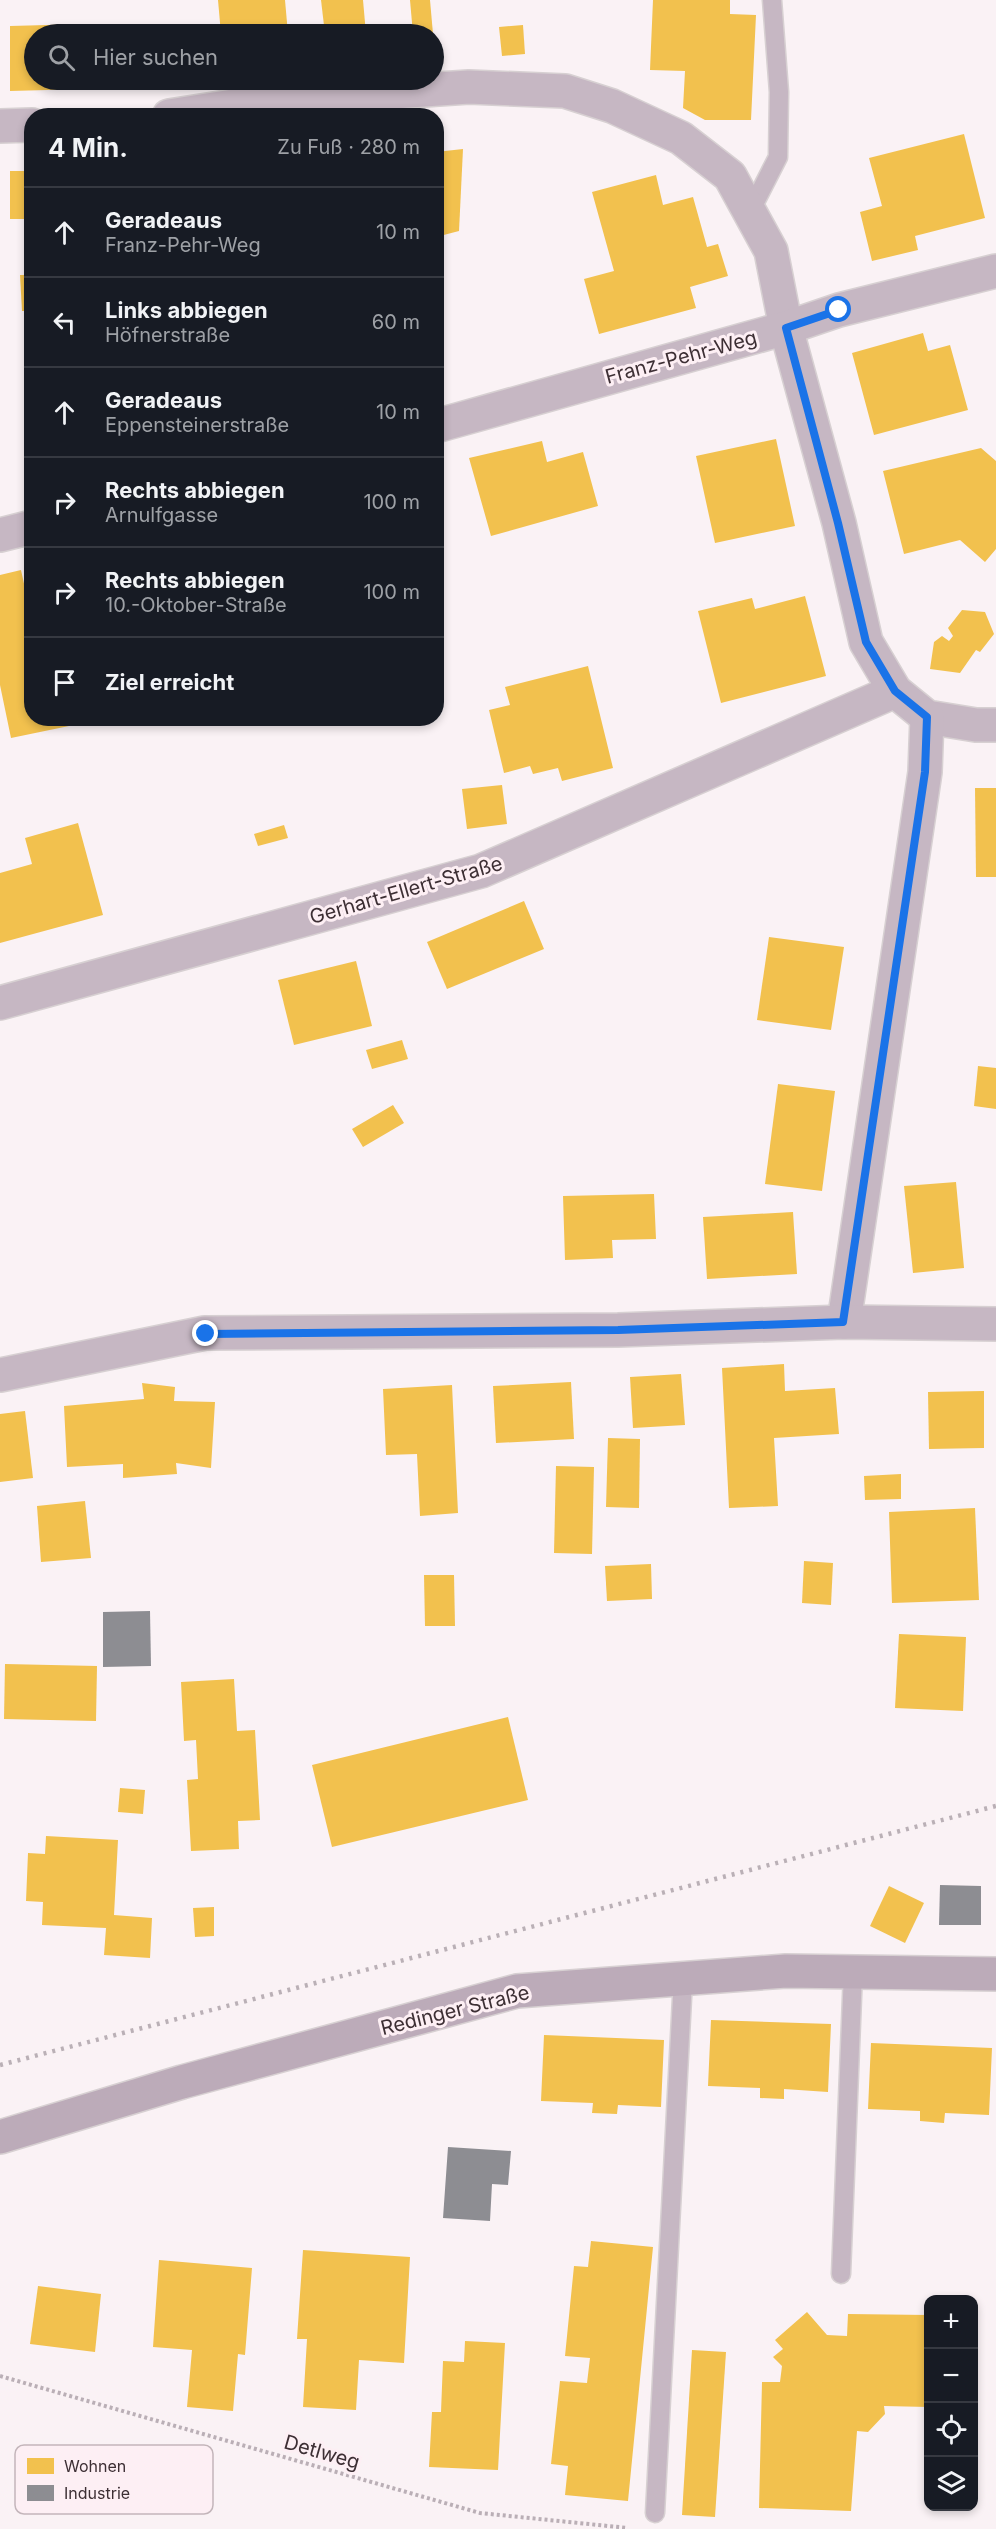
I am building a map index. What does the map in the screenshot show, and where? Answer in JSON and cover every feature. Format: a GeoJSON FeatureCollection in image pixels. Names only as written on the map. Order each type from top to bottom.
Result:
{"type":"FeatureCollection","features":[{"type":"Feature","properties":{"kind":"main road","name":"Redinger Straße"},"geometry":{"type":"LineString","coordinates":[[0,2136],[182,2082],[517,1991],[786,1971],[996,1974]]}},
{"type":"Feature","properties":{"kind":"street"},"geometry":{"type":"LineString","coordinates":[[444,89],[469,87],[565,91],[612,106],[681,138],[730,176],[771,251],[786,328],[838,523],[866,642],[895,691],[927,717],[976,725],[996,725]]}},
{"type":"Feature","properties":{"kind":"street"},"geometry":{"type":"LineString","coordinates":[[220,108],[272,100],[424,90]]}},
{"type":"Feature","properties":{"kind":"street"},"geometry":{"type":"LineString","coordinates":[[0,126],[24,125]]}},
{"type":"Feature","properties":{"kind":"street","name":"Franz-Pehr-Weg"},"geometry":{"type":"LineString","coordinates":[[444,424],[786,328],[839,310],[996,271]]}},
{"type":"Feature","properties":{"kind":"street"},"geometry":{"type":"LineString","coordinates":[[0,535],[24,529]]}},
{"type":"Feature","properties":{"kind":"street","name":"Gerhart-Ellert-Straße"},"geometry":{"type":"LineString","coordinates":[[0,1003],[481,872],[895,691]]}},
{"type":"Feature","properties":{"kind":"street"},"geometry":{"type":"LineString","coordinates":[[843,1322],[925,772],[927,717]]}},
{"type":"Feature","properties":{"kind":"street"},"geometry":{"type":"LineString","coordinates":[[0,1375],[206,1334],[618,1330],[843,1322],[996,1324]]}},
{"type":"Feature","properties":{"kind":"lane"},"geometry":{"type":"LineString","coordinates":[[750,212],[778,157],[779,92],[772,0]]}},
{"type":"Feature","properties":{"kind":"lane"},"geometry":{"type":"LineString","coordinates":[[841,2274],[854,1972]]}},
{"type":"Feature","properties":{"kind":"lane"},"geometry":{"type":"LineString","coordinates":[[655,2513],[683,1979]]}},
{"type":"Feature","properties":{"kind":"path","name":"Detlweg"},"geometry":{"type":"LineString","coordinates":[[0,2376],[480,2513],[629,2528]]}},
{"type":"Feature","properties":{"kind":"building: Wohnen"},"geometry":{"type":"Polygon","coordinates":[[[218,0],[285,0],[287,24],[220,24],[218,0]]]}},
{"type":"Feature","properties":{"kind":"building: Wohnen"},"geometry":{"type":"Polygon","coordinates":[[[321,0],[363,0],[365,24],[324,24],[321,0]]]}},
{"type":"Feature","properties":{"kind":"building: Wohnen"},"geometry":{"type":"Polygon","coordinates":[[[410,0],[430,0],[432,24],[412,24],[410,0]]]}},
{"type":"Feature","properties":{"kind":"building: Wohnen"},"geometry":{"type":"Polygon","coordinates":[[[653,0],[730,0],[730,14],[756,15],[751,120],[705,120],[683,108],[685,71],[650,70],[653,0]]]}},
{"type":"Feature","properties":{"kind":"building: Wohnen"},"geometry":{"type":"Polygon","coordinates":[[[523,25],[525,54],[502,56],[499,27],[523,25]]]}},
{"type":"Feature","properties":{"kind":"building: Wohnen"},"geometry":{"type":"Polygon","coordinates":[[[10,26],[24,26],[24,90],[48,90],[10,91],[10,26]]]}},
{"type":"Feature","properties":{"kind":"building: Wohnen"},"geometry":{"type":"Polygon","coordinates":[[[964,134],[985,218],[915,236],[918,250],[872,261],[860,212],[882,206],[869,158],[964,134]]]}},
{"type":"Feature","properties":{"kind":"building: Wohnen"},"geometry":{"type":"Polygon","coordinates":[[[463,149],[459,231],[444,235],[444,151],[463,149]]]}},
{"type":"Feature","properties":{"kind":"building: Wohnen"},"geometry":{"type":"Polygon","coordinates":[[[10,171],[24,171],[24,219],[10,219],[10,171]]]}},
{"type":"Feature","properties":{"kind":"building: Wohnen"},"geometry":{"type":"Polygon","coordinates":[[[656,175],[663,205],[693,197],[707,247],[718,244],[728,276],[690,287],[696,308],[599,334],[584,279],[614,271],[592,192],[656,175]]]}},
{"type":"Feature","properties":{"kind":"building: Wohnen"},"geometry":{"type":"Polygon","coordinates":[[[20,275],[24,275],[24,311],[22,311],[20,275]]]}},
{"type":"Feature","properties":{"kind":"building: Wohnen"},"geometry":{"type":"Polygon","coordinates":[[[923,333],[928,351],[950,345],[968,410],[874,435],[852,353],[923,333]]]}},
{"type":"Feature","properties":{"kind":"building: Wohnen"},"geometry":{"type":"Polygon","coordinates":[[[776,439],[795,526],[715,543],[696,456],[776,439]]]}},
{"type":"Feature","properties":{"kind":"building: Wohnen"},"geometry":{"type":"Polygon","coordinates":[[[542,441],[547,462],[583,452],[598,506],[491,536],[469,458],[542,441]]]}},
{"type":"Feature","properties":{"kind":"building: Wohnen"},"geometry":{"type":"Polygon","coordinates":[[[981,448],[996,461],[996,549],[985,562],[960,540],[904,554],[883,471],[981,448]]]}},
{"type":"Feature","properties":{"kind":"building: Wohnen"},"geometry":{"type":"Polygon","coordinates":[[[21,570],[24,584],[24,726],[69,726],[11,738],[0,685],[0,575],[21,570]]]}},
{"type":"Feature","properties":{"kind":"building: Wohnen"},"geometry":{"type":"Polygon","coordinates":[[[805,596],[826,676],[721,703],[698,611],[752,598],[755,609],[805,596]]]}},
{"type":"Feature","properties":{"kind":"building: Wohnen"},"geometry":{"type":"Polygon","coordinates":[[[962,610],[985,612],[994,634],[980,652],[976,650],[960,673],[930,669],[934,642],[942,636],[949,641],[953,636],[948,628],[962,610]]]}},
{"type":"Feature","properties":{"kind":"building: Wohnen"},"geometry":{"type":"Polygon","coordinates":[[[588,666],[613,768],[562,781],[558,768],[533,774],[530,766],[504,773],[489,710],[510,705],[505,687],[588,666]]]}},
{"type":"Feature","properties":{"kind":"building: Wohnen"},"geometry":{"type":"Polygon","coordinates":[[[502,785],[507,824],[467,829],[462,789],[502,785]]]}},
{"type":"Feature","properties":{"kind":"building: Wohnen"},"geometry":{"type":"Polygon","coordinates":[[[975,788],[996,788],[996,877],[976,877],[975,788]]]}},
{"type":"Feature","properties":{"kind":"building: Wohnen"},"geometry":{"type":"Polygon","coordinates":[[[78,823],[103,915],[0,943],[0,873],[32,864],[25,838],[78,823]]]}},
{"type":"Feature","properties":{"kind":"building: Wohnen"},"geometry":{"type":"Polygon","coordinates":[[[284,825],[288,838],[258,846],[254,834],[284,825]]]}},
{"type":"Feature","properties":{"kind":"building: Wohnen"},"geometry":{"type":"Polygon","coordinates":[[[524,901],[544,949],[447,989],[427,942],[524,901]]]}},
{"type":"Feature","properties":{"kind":"building: Wohnen"},"geometry":{"type":"Polygon","coordinates":[[[769,937],[844,947],[831,1030],[757,1020],[769,937]]]}},
{"type":"Feature","properties":{"kind":"building: Wohnen"},"geometry":{"type":"Polygon","coordinates":[[[356,961],[372,1026],[294,1045],[278,980],[356,961]]]}},
{"type":"Feature","properties":{"kind":"building: Wohnen"},"geometry":{"type":"Polygon","coordinates":[[[402,1040],[408,1059],[372,1069],[366,1050],[402,1040]]]}},
{"type":"Feature","properties":{"kind":"building: Wohnen"},"geometry":{"type":"Polygon","coordinates":[[[978,1066],[996,1068],[996,1109],[974,1106],[978,1066]]]}},
{"type":"Feature","properties":{"kind":"building: Wohnen"},"geometry":{"type":"Polygon","coordinates":[[[778,1084],[835,1091],[822,1191],[765,1184],[778,1084]]]}},
{"type":"Feature","properties":{"kind":"building: Wohnen"},"geometry":{"type":"Polygon","coordinates":[[[393,1105],[404,1123],[363,1147],[352,1129],[393,1105]]]}},
{"type":"Feature","properties":{"kind":"building: Wohnen"},"geometry":{"type":"Polygon","coordinates":[[[956,1182],[964,1268],[913,1273],[904,1186],[956,1182]]]}},
{"type":"Feature","properties":{"kind":"building: Wohnen"},"geometry":{"type":"Polygon","coordinates":[[[654,1194],[656,1239],[612,1240],[613,1258],[565,1260],[563,1196],[654,1194]]]}},
{"type":"Feature","properties":{"kind":"building: Wohnen"},"geometry":{"type":"Polygon","coordinates":[[[793,1212],[797,1274],[707,1279],[703,1217],[793,1212]]]}},
{"type":"Feature","properties":{"kind":"building: Wohnen"},"geometry":{"type":"Polygon","coordinates":[[[784,1364],[785,1391],[835,1388],[839,1434],[774,1438],[778,1506],[729,1508],[722,1368],[784,1364]]]}},
{"type":"Feature","properties":{"kind":"building: Wohnen"},"geometry":{"type":"Polygon","coordinates":[[[681,1374],[685,1425],[633,1428],[630,1377],[681,1374]]]}},
{"type":"Feature","properties":{"kind":"building: Wohnen"},"geometry":{"type":"Polygon","coordinates":[[[571,1382],[574,1439],[496,1443],[493,1386],[571,1382]]]}},
{"type":"Feature","properties":{"kind":"building: Wohnen"},"geometry":{"type":"Polygon","coordinates":[[[142,1383],[175,1387],[174,1401],[215,1402],[211,1468],[176,1463],[177,1474],[123,1478],[123,1464],[67,1467],[64,1406],[144,1399],[142,1383]]]}},
{"type":"Feature","properties":{"kind":"building: Wohnen"},"geometry":{"type":"Polygon","coordinates":[[[452,1385],[458,1513],[420,1516],[417,1454],[386,1455],[383,1389],[452,1385]]]}},
{"type":"Feature","properties":{"kind":"building: Wohnen"},"geometry":{"type":"Polygon","coordinates":[[[984,1391],[984,1448],[929,1449],[928,1392],[984,1391]]]}},
{"type":"Feature","properties":{"kind":"building: Wohnen"},"geometry":{"type":"Polygon","coordinates":[[[25,1411],[33,1478],[0,1482],[0,1414],[25,1411]]]}},
{"type":"Feature","properties":{"kind":"building: Wohnen"},"geometry":{"type":"Polygon","coordinates":[[[608,1438],[640,1439],[639,1508],[606,1507],[608,1438]]]}},
{"type":"Feature","properties":{"kind":"building: Wohnen"},"geometry":{"type":"Polygon","coordinates":[[[556,1466],[594,1467],[592,1554],[554,1553],[556,1466]]]}},
{"type":"Feature","properties":{"kind":"building: Wohnen"},"geometry":{"type":"Polygon","coordinates":[[[901,1474],[901,1499],[865,1500],[864,1476],[901,1474]]]}},
{"type":"Feature","properties":{"kind":"building: Wohnen"},"geometry":{"type":"Polygon","coordinates":[[[85,1501],[91,1558],[41,1562],[37,1506],[85,1501]]]}},
{"type":"Feature","properties":{"kind":"building: Wohnen"},"geometry":{"type":"Polygon","coordinates":[[[975,1508],[979,1600],[892,1603],[889,1512],[975,1508]]]}},
{"type":"Feature","properties":{"kind":"building: Wohnen"},"geometry":{"type":"Polygon","coordinates":[[[804,1561],[833,1563],[831,1605],[802,1603],[804,1561]]]}},
{"type":"Feature","properties":{"kind":"building: Wohnen"},"geometry":{"type":"Polygon","coordinates":[[[651,1564],[652,1599],[607,1601],[605,1566],[651,1564]]]}},
{"type":"Feature","properties":{"kind":"building: Wohnen"},"geometry":{"type":"Polygon","coordinates":[[[424,1575],[454,1575],[455,1626],[425,1626],[424,1575]]]}},
{"type":"Feature","properties":{"kind":"building: Wohnen"},"geometry":{"type":"Polygon","coordinates":[[[899,1634],[966,1637],[963,1711],[895,1708],[899,1634]]]}},
{"type":"Feature","properties":{"kind":"building: Wohnen"},"geometry":{"type":"Polygon","coordinates":[[[5,1664],[97,1666],[96,1721],[4,1719],[5,1664]]]}},
{"type":"Feature","properties":{"kind":"building: Wohnen"},"geometry":{"type":"Polygon","coordinates":[[[234,1679],[237,1731],[255,1730],[260,1820],[238,1821],[239,1849],[191,1851],[187,1780],[198,1779],[196,1740],[184,1741],[181,1682],[234,1679]]]}},
{"type":"Feature","properties":{"kind":"building: Wohnen"},"geometry":{"type":"Polygon","coordinates":[[[508,1717],[528,1800],[332,1847],[312,1765],[508,1717]]]}},
{"type":"Feature","properties":{"kind":"building: Wohnen"},"geometry":{"type":"Polygon","coordinates":[[[120,1788],[145,1790],[143,1814],[118,1812],[120,1788]]]}},
{"type":"Feature","properties":{"kind":"building: Wohnen"},"geometry":{"type":"Polygon","coordinates":[[[46,1836],[118,1840],[114,1915],[152,1918],[150,1958],[104,1955],[106,1928],[42,1925],[43,1902],[26,1901],[28,1853],[45,1854],[46,1836]]]}},
{"type":"Feature","properties":{"kind":"building: Wohnen"},"geometry":{"type":"Polygon","coordinates":[[[889,1886],[924,1903],[905,1943],[870,1926],[889,1886]]]}},
{"type":"Feature","properties":{"kind":"building: Wohnen"},"geometry":{"type":"Polygon","coordinates":[[[214,1907],[214,1936],[195,1937],[193,1908],[214,1907]]]}},
{"type":"Feature","properties":{"kind":"building: Wohnen"},"geometry":{"type":"Polygon","coordinates":[[[711,2020],[831,2024],[828,2092],[784,2089],[784,2099],[760,2098],[760,2088],[708,2086],[711,2020]]]}},
{"type":"Feature","properties":{"kind":"building: Wohnen"},"geometry":{"type":"Polygon","coordinates":[[[544,2035],[664,2040],[661,2107],[618,2105],[617,2114],[592,2113],[593,2103],[541,2101],[544,2035]]]}},
{"type":"Feature","properties":{"kind":"building: Wohnen"},"geometry":{"type":"Polygon","coordinates":[[[871,2043],[992,2048],[989,2115],[945,2113],[944,2123],[920,2121],[920,2111],[868,2109],[871,2043]]]}},
{"type":"Feature","properties":{"kind":"building: Wohnen"},"geometry":{"type":"Polygon","coordinates":[[[591,2241],[653,2247],[628,2501],[565,2495],[568,2466],[551,2464],[560,2381],[587,2383],[590,2358],[565,2356],[574,2266],[588,2267],[591,2241]]]}},
{"type":"Feature","properties":{"kind":"building: Wohnen"},"geometry":{"type":"Polygon","coordinates":[[[303,2250],[410,2257],[404,2363],[359,2360],[356,2410],[303,2407],[307,2339],[297,2339],[303,2250]]]}},
{"type":"Feature","properties":{"kind":"building: Wohnen"},"geometry":{"type":"Polygon","coordinates":[[[159,2260],[252,2268],[245,2355],[238,2354],[233,2411],[187,2407],[192,2350],[153,2347],[159,2260]]]}},
{"type":"Feature","properties":{"kind":"building: Wohnen"},"geometry":{"type":"Polygon","coordinates":[[[38,2286],[101,2294],[95,2352],[30,2344],[38,2286]]]}},
{"type":"Feature","properties":{"kind":"building: Wohnen"},"geometry":{"type":"Polygon","coordinates":[[[807,2312],[827,2335],[847,2336],[848,2314],[924,2315],[924,2407],[884,2406],[885,2414],[868,2432],[857,2431],[851,2511],[759,2508],[762,2382],[780,2382],[782,2366],[773,2357],[783,2349],[775,2340],[807,2312]]]}},
{"type":"Feature","properties":{"kind":"building: Wohnen"},"geometry":{"type":"Polygon","coordinates":[[[465,2341],[505,2343],[498,2470],[429,2467],[432,2412],[441,2412],[443,2361],[464,2362],[465,2341]]]}},
{"type":"Feature","properties":{"kind":"building: Wohnen"},"geometry":{"type":"Polygon","coordinates":[[[692,2350],[726,2352],[715,2517],[682,2515],[692,2350]]]}},
{"type":"Feature","properties":{"kind":"building: Industrie"},"geometry":{"type":"Polygon","coordinates":[[[150,1611],[151,1666],[103,1667],[103,1612],[150,1611]]]}},
{"type":"Feature","properties":{"kind":"building: Industrie"},"geometry":{"type":"Polygon","coordinates":[[[940,1885],[981,1886],[981,1925],[939,1925],[940,1885]]]}},
{"type":"Feature","properties":{"kind":"building: Industrie"},"geometry":{"type":"Polygon","coordinates":[[[448,2147],[511,2151],[508,2185],[492,2184],[490,2221],[443,2218],[448,2147]]]}},
{"type":"Feature","properties":{"kind":"railway"},"geometry":{"type":"LineString","coordinates":[[0,2065],[996,1806]]}},
{"type":"Feature","properties":{"kind":"route"},"geometry":{"type":"LineString","coordinates":[[206,1334],[618,1330],[843,1322],[925,772],[927,717],[895,691],[866,642],[838,523],[786,328],[839,310]]}}]}
